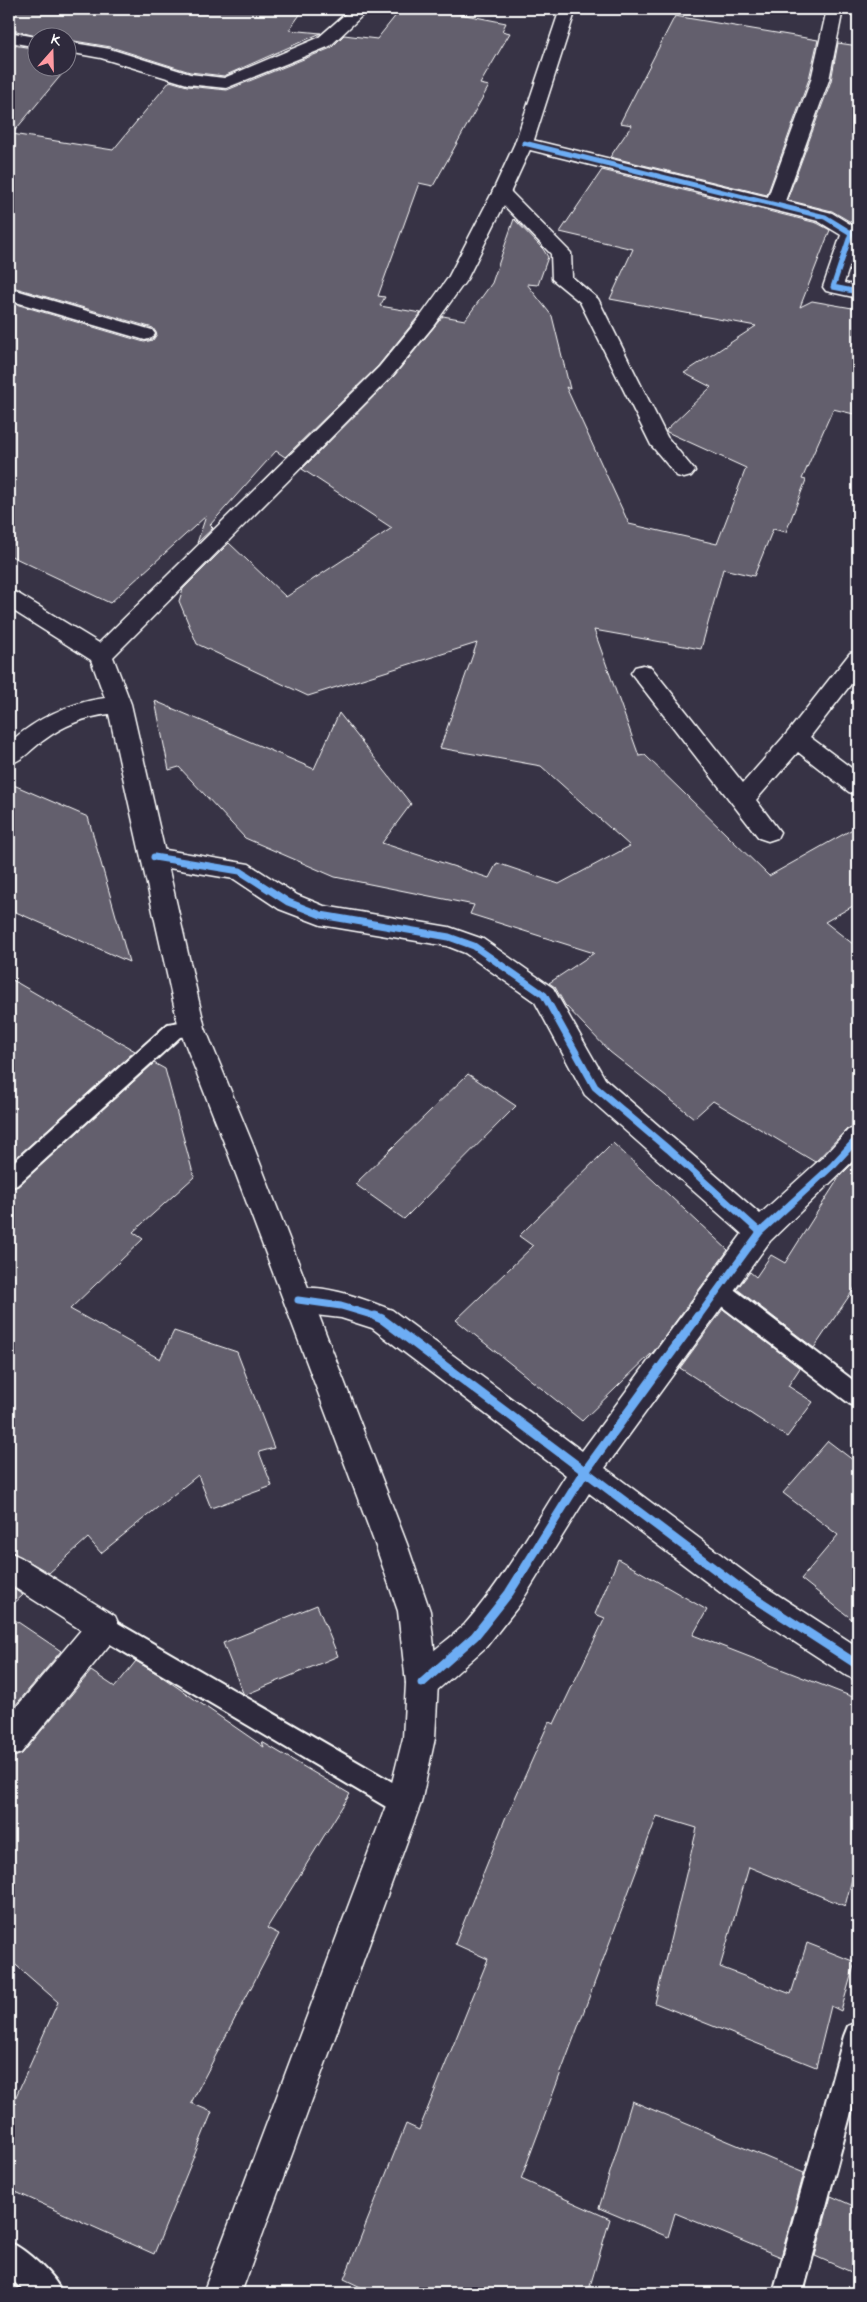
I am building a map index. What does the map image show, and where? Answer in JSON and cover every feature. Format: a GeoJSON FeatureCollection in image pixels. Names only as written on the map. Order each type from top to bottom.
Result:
{"type":"FeatureCollection","features":[{"type":"Feature","properties":{"kind":"street"},"geometry":{"type":"LineString","coordinates":[[78,49],[104,53],[187,79],[226,83],[324,42],[361,9]]}},
{"type":"Feature","properties":{"kind":"street"},"geometry":{"type":"LineString","coordinates":[[101,655],[386,371],[427,321],[457,279],[524,143],[568,9]]}},
{"type":"Feature","properties":{"kind":"street"},"geometry":{"type":"LineString","coordinates":[[774,205],[820,80],[835,9]]}},
{"type":"Feature","properties":{"kind":"street"},"geometry":{"type":"LineString","coordinates":[[9,37],[28,40]]}},
{"type":"Feature","properties":{"kind":"street"},"geometry":{"type":"LineString","coordinates":[[524,143],[825,217],[851,233],[833,287],[858,292]]}},
{"type":"Feature","properties":{"kind":"street"},"geometry":{"type":"LineString","coordinates":[[501,193],[561,253],[562,279],[588,299],[658,440],[684,471]]}},
{"type":"Feature","properties":{"kind":"street"},"geometry":{"type":"LineString","coordinates":[[9,294],[145,334]]}},
{"type":"Feature","properties":{"kind":"street"},"geometry":{"type":"LineString","coordinates":[[9,598],[101,655],[119,704],[192,1028],[391,1544],[414,1611],[422,1684],[419,1738],[404,1803],[222,2293]]}},
{"type":"Feature","properties":{"kind":"street"},"geometry":{"type":"LineString","coordinates":[[742,800],[796,738],[858,659]]}},
{"type":"Feature","properties":{"kind":"street"},"geometry":{"type":"LineString","coordinates":[[643,673],[768,832]]}},
{"type":"Feature","properties":{"kind":"street"},"geometry":{"type":"LineString","coordinates":[[9,756],[34,733],[50,723],[92,707],[119,704]]}},
{"type":"Feature","properties":{"kind":"street"},"geometry":{"type":"LineString","coordinates":[[796,738],[858,786]]}},
{"type":"Feature","properties":{"kind":"street"},"geometry":{"type":"LineString","coordinates":[[154,857],[240,871],[288,902],[322,915],[449,938],[474,946],[544,995],[595,1087],[668,1149],[760,1232]]}},
{"type":"Feature","properties":{"kind":"street"},"geometry":{"type":"LineString","coordinates":[[422,1684],[475,1636],[503,1601],[586,1470],[642,1392],[719,1291],[760,1232],[833,1165],[858,1138]]}},
{"type":"Feature","properties":{"kind":"street"},"geometry":{"type":"LineString","coordinates":[[298,1300],[329,1302],[358,1308],[382,1319],[586,1470],[744,1591],[858,1665]]}},
{"type":"Feature","properties":{"kind":"street"},"geometry":{"type":"LineString","coordinates":[[9,1567],[104,1627],[9,1742]]}},
{"type":"Feature","properties":{"kind":"lane"},"geometry":{"type":"LineString","coordinates":[[9,1179],[175,1030],[192,1028]]}},
{"type":"Feature","properties":{"kind":"lane"},"geometry":{"type":"LineString","coordinates":[[719,1291],[858,1398]]}},
{"type":"Feature","properties":{"kind":"lane"},"geometry":{"type":"LineString","coordinates":[[104,1627],[404,1803]]}},
{"type":"Feature","properties":{"kind":"lane"},"geometry":{"type":"LineString","coordinates":[[788,2293],[858,2036]]}},
{"type":"Feature","properties":{"kind":"lane"},"geometry":{"type":"LineString","coordinates":[[9,2257],[47,2293]]}},
{"type":"Feature","properties":{"kind":"building"},"geometry":{"type":"Polygon","coordinates":[[[9,9],[304,9],[289,30],[321,33],[224,76],[190,72],[111,47],[78,42],[78,28],[28,28],[28,34],[9,29],[9,9]]]}},
{"type":"Feature","properties":{"kind":"building"},"geometry":{"type":"Polygon","coordinates":[[[401,9],[435,9],[506,23],[502,31],[510,33],[480,84],[489,86],[433,186],[419,183],[378,296],[385,297],[380,306],[421,313],[378,366],[285,457],[276,451],[210,525],[213,528],[197,543],[206,516],[110,603],[9,555],[9,302],[144,342],[153,340],[157,334],[153,328],[9,286],[9,50],[13,45],[28,47],[28,78],[59,78],[12,134],[113,150],[170,81],[187,86],[227,90],[331,48],[344,35],[377,39],[401,9]]]}},
{"type":"Feature","properties":{"kind":"building"},"geometry":{"type":"Polygon","coordinates":[[[675,16],[818,40],[809,79],[767,195],[610,157],[632,125],[620,123],[675,16]]]}},
{"type":"Feature","properties":{"kind":"building"},"geometry":{"type":"Polygon","coordinates":[[[838,43],[858,46],[858,223],[849,221],[832,211],[787,200],[831,81],[838,43]]]}},
{"type":"Feature","properties":{"kind":"building"},"geometry":{"type":"Polygon","coordinates":[[[602,170],[817,223],[830,230],[800,307],[812,301],[858,309],[858,415],[833,409],[802,479],[806,480],[786,532],[773,529],[754,576],[723,569],[701,649],[594,630],[639,756],[645,755],[769,876],[858,826],[858,903],[825,922],[858,948],[858,1125],[847,1129],[815,1162],[713,1101],[694,1118],[610,1052],[565,1005],[555,987],[549,983],[594,953],[470,914],[474,905],[335,877],[245,838],[179,767],[169,770],[155,701],[314,769],[339,713],[411,804],[382,843],[489,878],[497,863],[559,884],[630,846],[541,766],[440,748],[477,643],[308,696],[197,644],[179,601],[183,589],[229,543],[286,597],[392,528],[302,469],[394,376],[443,316],[465,320],[492,283],[514,219],[543,249],[548,257],[538,285],[527,284],[552,316],[570,389],[566,387],[629,524],[717,544],[746,468],[666,430],[711,387],[684,373],[756,326],[610,299],[633,249],[560,232],[602,170]]]}},
{"type":"Feature","properties":{"kind":"building"},"geometry":{"type":"Polygon","coordinates":[[[9,783],[88,817],[129,962],[9,909],[9,783]]]}},
{"type":"Feature","properties":{"kind":"building"},"geometry":{"type":"Polygon","coordinates":[[[9,978],[135,1051],[9,1164],[9,978]]]}},
{"type":"Feature","properties":{"kind":"building"},"geometry":{"type":"Polygon","coordinates":[[[154,1063],[165,1069],[194,1177],[133,1232],[143,1239],[70,1309],[160,1359],[174,1331],[237,1352],[274,1448],[259,1452],[272,1486],[211,1508],[198,1475],[101,1553],[88,1538],[49,1573],[9,1550],[9,1190],[18,1186],[154,1063]]]}},
{"type":"Feature","properties":{"kind":"building"},"geometry":{"type":"Polygon","coordinates":[[[468,1074],[516,1106],[404,1219],[355,1184],[468,1074]]]}},
{"type":"Feature","properties":{"kind":"building"},"geometry":{"type":"Polygon","coordinates":[[[613,1143],[728,1250],[654,1351],[582,1421],[456,1320],[533,1246],[519,1236],[613,1143]]]}},
{"type":"Feature","properties":{"kind":"building"},"geometry":{"type":"Polygon","coordinates":[[[858,1158],[858,1283],[814,1348],[737,1289],[750,1272],[756,1277],[771,1255],[785,1263],[840,1176],[858,1158]]]}},
{"type":"Feature","properties":{"kind":"building"},"geometry":{"type":"Polygon","coordinates":[[[723,1309],[800,1368],[788,1386],[813,1402],[787,1437],[680,1368],[723,1309]]]}},
{"type":"Feature","properties":{"kind":"building"},"geometry":{"type":"Polygon","coordinates":[[[828,1441],[858,1464],[858,1624],[801,1579],[838,1535],[783,1493],[828,1441]]]}},
{"type":"Feature","properties":{"kind":"building"},"geometry":{"type":"Polygon","coordinates":[[[618,1559],[707,1610],[693,1635],[858,1699],[858,1856],[845,1906],[749,1867],[720,1967],[791,1994],[807,1943],[855,1962],[841,2011],[831,2006],[816,2067],[655,2003],[697,1828],[657,1816],[521,2179],[610,2219],[588,2293],[373,2293],[344,2279],[406,2124],[419,2130],[488,1959],[455,1944],[507,1814],[549,1722],[554,1724],[605,1618],[595,1614],[618,1559]]]}},
{"type":"Feature","properties":{"kind":"building"},"geometry":{"type":"Polygon","coordinates":[[[9,1586],[23,1595],[9,1608],[9,1586]]]}},
{"type":"Feature","properties":{"kind":"building"},"geometry":{"type":"Polygon","coordinates":[[[317,1605],[338,1656],[245,1695],[223,1643],[317,1605]]]}},
{"type":"Feature","properties":{"kind":"building"},"geometry":{"type":"Polygon","coordinates":[[[9,1616],[61,1651],[9,1713],[9,1616]]]}},
{"type":"Feature","properties":{"kind":"building"},"geometry":{"type":"Polygon","coordinates":[[[136,1661],[264,1747],[262,1742],[350,1794],[267,1928],[279,1934],[191,2103],[212,2112],[154,2254],[9,2189],[9,2112],[58,2002],[9,1959],[9,1759],[22,1754],[91,1671],[115,1687],[136,1661]]]}},
{"type":"Feature","properties":{"kind":"building"},"geometry":{"type":"Polygon","coordinates":[[[632,2101],[804,2173],[781,2257],[675,2213],[668,2237],[599,2208],[632,2101]]]}},
{"type":"Feature","properties":{"kind":"building"},"geometry":{"type":"Polygon","coordinates":[[[831,2196],[858,2208],[858,2275],[815,2256],[831,2196]]]}},
{"type":"Feature","properties":{"kind":"cycle path"},"geometry":{"type":"LineString","coordinates":[[524,143],[825,217],[851,233],[833,287],[858,292]]}},
{"type":"Feature","properties":{"kind":"cycle path"},"geometry":{"type":"LineString","coordinates":[[154,857],[240,871],[288,902],[321,915],[449,937],[474,946],[544,995],[595,1087],[668,1149],[760,1232]]}},
{"type":"Feature","properties":{"kind":"cycle path"},"geometry":{"type":"LineString","coordinates":[[422,1683],[475,1636],[509,1593],[586,1470],[760,1232],[833,1165],[858,1138]]}},
{"type":"Feature","properties":{"kind":"cycle path"},"geometry":{"type":"LineString","coordinates":[[298,1300],[341,1306],[382,1319],[744,1591],[858,1665]]}}]}
